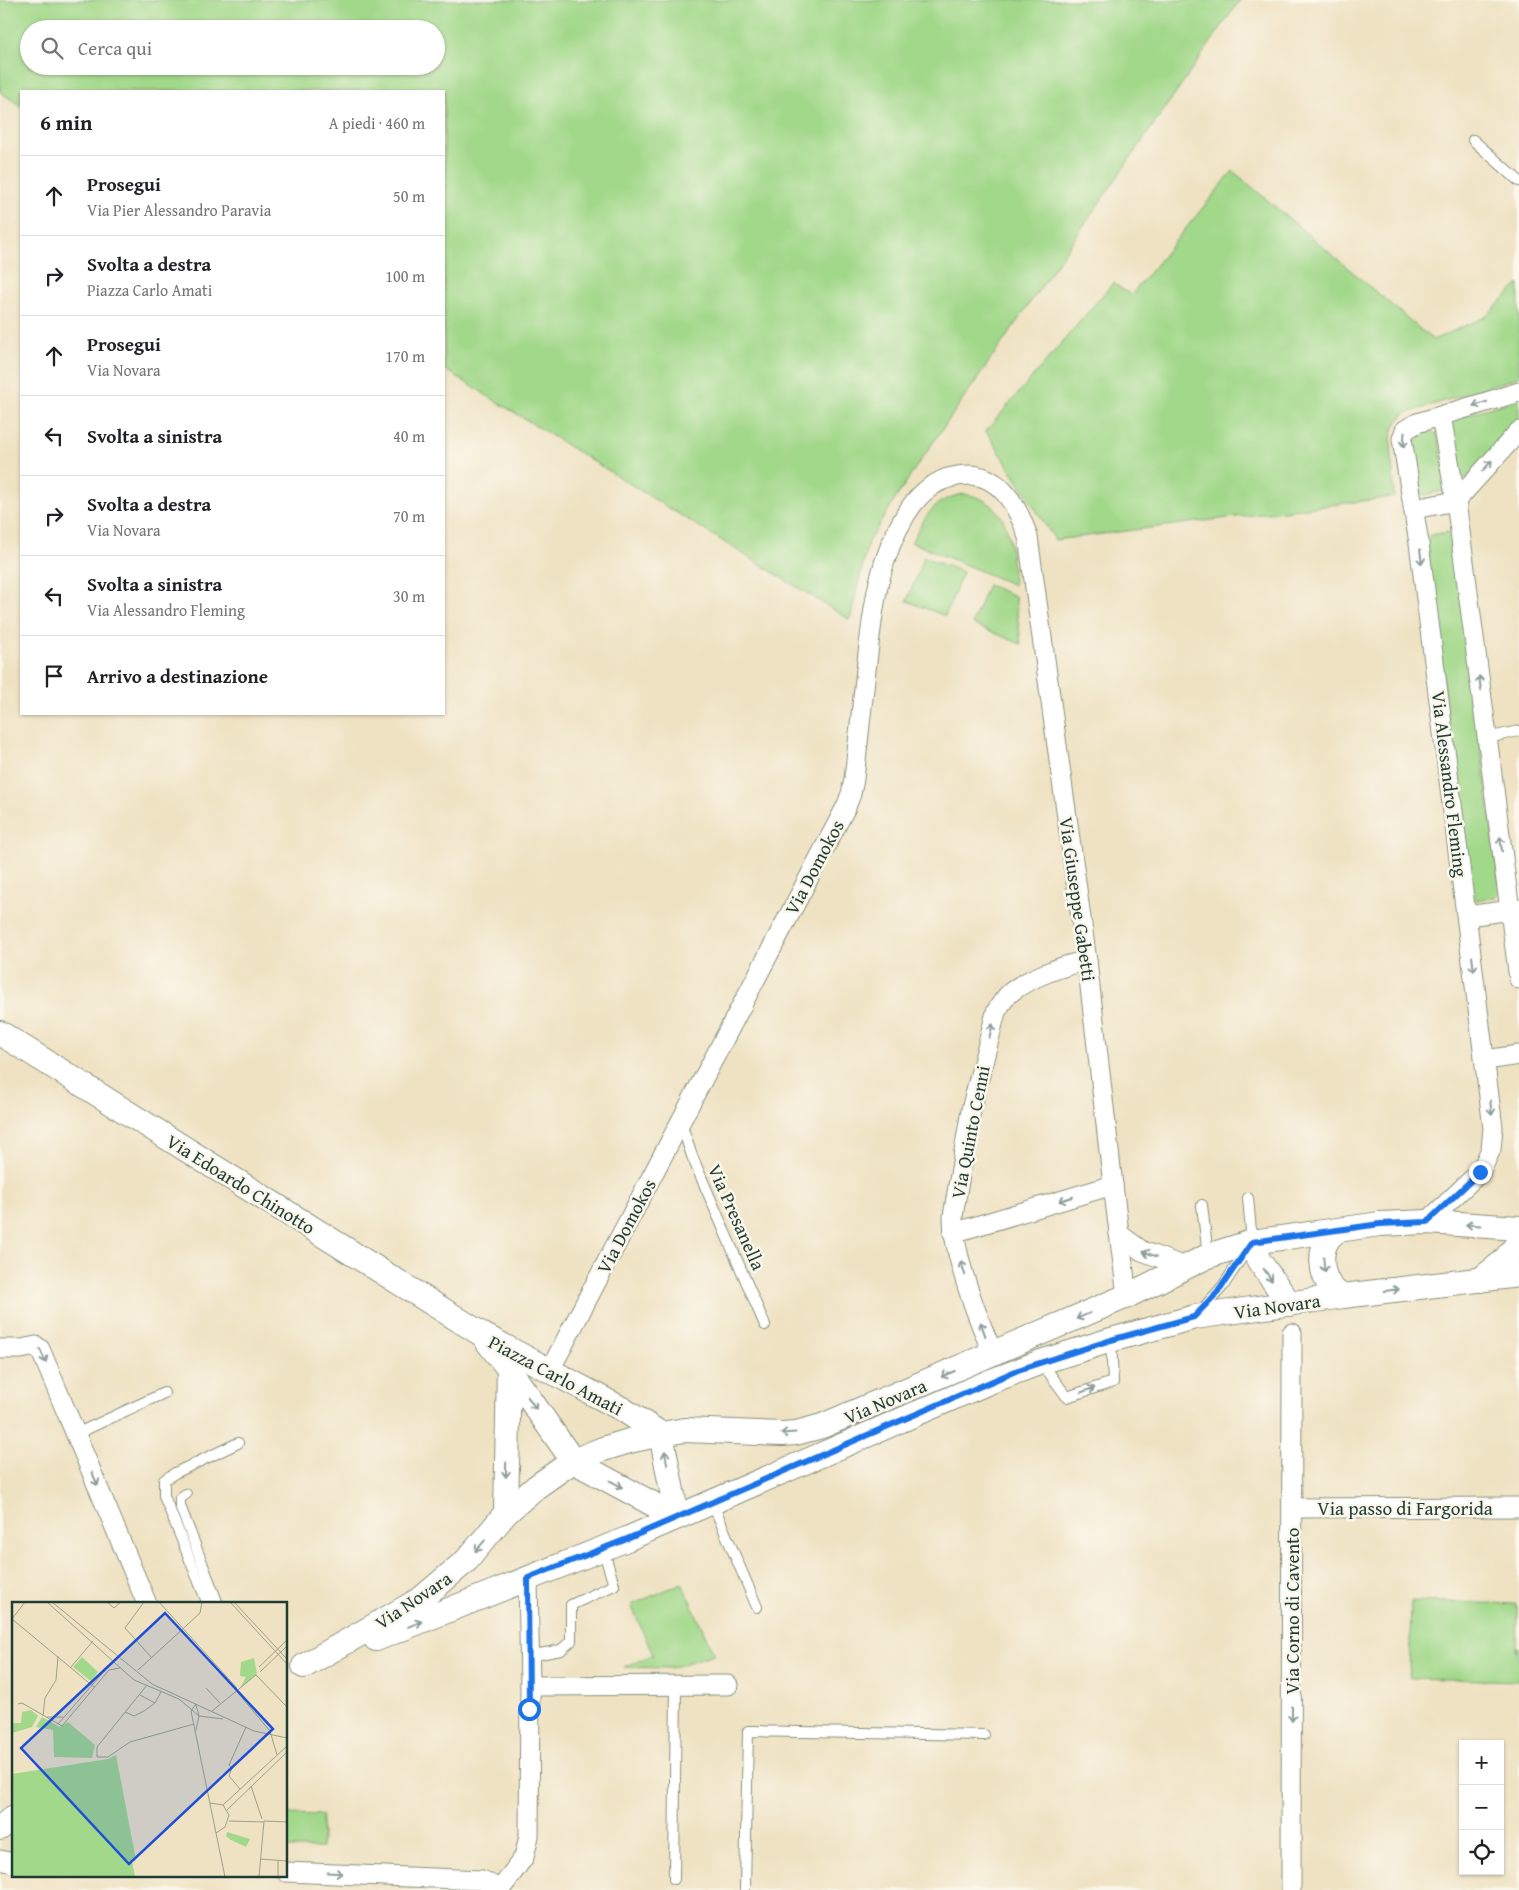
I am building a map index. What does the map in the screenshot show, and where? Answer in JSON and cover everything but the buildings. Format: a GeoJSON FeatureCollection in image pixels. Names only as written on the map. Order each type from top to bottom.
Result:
{"type":"FeatureCollection","features":[{"type":"Feature","properties":{"kind":"street","name":"Via Alessandro Fleming"},"geometry":{"type":"LineString","coordinates":[[1427,1222],[1480,1172],[1491,1148],[1493,1128],[1414,509],[1402,439],[1406,430],[1417,423],[1519,392]]}},
{"type":"Feature","properties":{"kind":"street"},"geometry":{"type":"LineString","coordinates":[[1441,416],[1456,501],[1487,738],[1514,909],[1519,979]]}},
{"type":"Feature","properties":{"kind":"street"},"geometry":{"type":"LineString","coordinates":[[1414,509],[1456,501],[1519,432]]}},
{"type":"Feature","properties":{"kind":"street","name":"Via Domokos"},"geometry":{"type":"LineString","coordinates":[[550,1370],[846,807],[851,794],[877,584],[892,540],[908,511],[923,492],[942,479],[966,475],[978,476],[989,480],[1008,497],[1020,515],[1028,537],[1033,565]]}},
{"type":"Feature","properties":{"kind":"street","name":"Via Giuseppe Gabetti"},"geometry":{"type":"LineString","coordinates":[[1033,565],[1087,961],[1127,1296]]}},
{"type":"Feature","properties":{"kind":"street"},"geometry":{"type":"LineString","coordinates":[[1467,916],[1514,909]]}},
{"type":"Feature","properties":{"kind":"street","name":"Via Quinto Cenni"},"geometry":{"type":"LineString","coordinates":[[993,1354],[968,1284],[953,1233],[953,1216],[969,1121],[996,1012],[1009,994],[1020,986],[1070,965],[1087,961]]}},
{"type":"Feature","properties":{"kind":"street","name":"Via Edoardo Chinotto"},"geometry":{"type":"LineString","coordinates":[[0,1033],[483,1335]]}},
{"type":"Feature","properties":{"kind":"street"},"geometry":{"type":"LineString","coordinates":[[1485,1060],[1519,1055]]}},
{"type":"Feature","properties":{"kind":"street"},"geometry":{"type":"LineString","coordinates":[[953,1233],[1113,1185]]}},
{"type":"Feature","properties":{"kind":"street","name":"Via Novara"},"geometry":{"type":"LineString","coordinates":[[835,1422],[1127,1296],[1208,1256],[1252,1242],[1380,1224],[1427,1222],[1519,1228]]}},
{"type":"Feature","properties":{"kind":"street"},"geometry":{"type":"LineString","coordinates":[[1337,1231],[1328,1239],[1323,1251],[1322,1268],[1329,1285],[1334,1291],[1343,1296]]}},
{"type":"Feature","properties":{"kind":"street"},"geometry":{"type":"LineString","coordinates":[[1119,1234],[1142,1251],[1185,1267]]}},
{"type":"Feature","properties":{"kind":"street"},"geometry":{"type":"LineString","coordinates":[[1252,1242],[1259,1261],[1290,1304]]}},
{"type":"Feature","properties":{"kind":"street"},"geometry":{"type":"LineString","coordinates":[[1480,1280],[1504,1261],[1519,1242]]}},
{"type":"Feature","properties":{"kind":"street","name":"Via Novara"},"geometry":{"type":"LineString","coordinates":[[712,1501],[989,1382],[1042,1362],[1111,1340],[1194,1317],[1343,1296],[1519,1275]]}},
{"type":"Feature","properties":{"kind":"street","name":"Via Corno di Cavento"},"geometry":{"type":"LineString","coordinates":[[1291,1890],[1292,1333]]}},
{"type":"Feature","properties":{"kind":"street","name":"Piazza Carlo Amati"},"geometry":{"type":"LineString","coordinates":[[483,1335],[573,1461],[677,1517]]}},
{"type":"Feature","properties":{"kind":"street","name":"Piazza Carlo Amati"},"geometry":{"type":"LineString","coordinates":[[483,1335],[550,1370],[662,1434]]}},
{"type":"Feature","properties":{"kind":"street"},"geometry":{"type":"LineString","coordinates":[[0,1348],[21,1349],[36,1346],[40,1349],[146,1602]]}},
{"type":"Feature","properties":{"kind":"street","name":"Piazza Carlo Amati"},"geometry":{"type":"LineString","coordinates":[[506,1513],[509,1369]]}},
{"type":"Feature","properties":{"kind":"street","name":"Piazza Carlo Amati"},"geometry":{"type":"LineString","coordinates":[[506,1513],[536,1486],[573,1461],[603,1449],[685,1430],[782,1434],[835,1422]]}},
{"type":"Feature","properties":{"kind":"street"},"geometry":{"type":"LineString","coordinates":[[662,1434],[677,1517]]}},
{"type":"Feature","properties":{"kind":"street"},"geometry":{"type":"LineString","coordinates":[[288,1872],[482,1880],[500,1890],[524,1857],[528,1842],[530,1686],[528,1578],[712,1501]]}},
{"type":"Feature","properties":{"kind":"street","name":"Via passo di Fargorida"},"geometry":{"type":"LineString","coordinates":[[1292,1508],[1519,1507]]}},
{"type":"Feature","properties":{"kind":"street","name":"Via Novara"},"geometry":{"type":"LineString","coordinates":[[295,1670],[420,1599],[467,1560],[506,1513]]}},
{"type":"Feature","properties":{"kind":"street","name":"Via Novara"},"geometry":{"type":"LineString","coordinates":[[295,1670],[409,1627],[528,1578]]}},
{"type":"Feature","properties":{"kind":"street"},"geometry":{"type":"LineString","coordinates":[[530,1686],[728,1685]]}},
{"type":"Feature","properties":{"kind":"street"},"geometry":{"type":"LineString","coordinates":[[0,1828],[12,1819]]}},
{"type":"Feature","properties":{"kind":"lane"},"geometry":{"type":"LineString","coordinates":[[1473,140],[1519,180]]}},
{"type":"Feature","properties":{"kind":"lane"},"geometry":{"type":"LineString","coordinates":[[1487,738],[1519,731]]}},
{"type":"Feature","properties":{"kind":"lane","name":"Via Presanella"},"geometry":{"type":"LineString","coordinates":[[680,1122],[692,1156],[765,1325]]}},
{"type":"Feature","properties":{"kind":"lane"},"geometry":{"type":"LineString","coordinates":[[1194,1317],[1217,1293],[1252,1242],[1248,1198]]}},
{"type":"Feature","properties":{"kind":"lane"},"geometry":{"type":"LineString","coordinates":[[1202,1205],[1208,1256]]}},
{"type":"Feature","properties":{"kind":"lane"},"geometry":{"type":"LineString","coordinates":[[1042,1362],[1067,1398],[1112,1382],[1111,1340]]}},
{"type":"Feature","properties":{"kind":"lane"},"geometry":{"type":"LineString","coordinates":[[76,1434],[164,1393]]}},
{"type":"Feature","properties":{"kind":"lane"},"geometry":{"type":"LineString","coordinates":[[207,1602],[164,1496],[164,1480],[238,1443]]}},
{"type":"Feature","properties":{"kind":"lane"},"geometry":{"type":"LineString","coordinates":[[186,1494],[180,1498],[180,1506],[217,1602]]}},
{"type":"Feature","properties":{"kind":"lane"},"geometry":{"type":"LineString","coordinates":[[712,1501],[757,1607]]}},
{"type":"Feature","properties":{"kind":"lane"},"geometry":{"type":"LineString","coordinates":[[529,1656],[561,1650],[571,1641],[571,1605],[614,1585],[602,1548]]}},
{"type":"Feature","properties":{"kind":"lane"},"geometry":{"type":"LineString","coordinates":[[674,1879],[676,1686]]}},
{"type":"Feature","properties":{"kind":"lane"},"geometry":{"type":"LineString","coordinates":[[746,1890],[748,1731],[984,1734]]}},
{"type":"Feature","properties":{"kind":"green space"},"geometry":{"type":"Polygon","coordinates":[[[0,0],[1240,0],[912,473],[868,542],[850,620],[445,370],[445,90],[20,90],[20,105],[0,92],[0,0]]]}},
{"type":"Feature","properties":{"kind":"green space"},"geometry":{"type":"Polygon","coordinates":[[[1233,171],[1433,340],[1485,317],[1519,284],[1519,377],[1404,414],[1394,426],[1391,439],[1394,497],[1055,540],[986,431],[1113,283],[1131,295],[1233,171]]]}},
{"type":"Feature","properties":{"kind":"green space"},"geometry":{"type":"Polygon","coordinates":[[[1519,399],[1519,420],[1462,482],[1451,419],[1519,399]]]}},
{"type":"Feature","properties":{"kind":"green space"},"geometry":{"type":"Polygon","coordinates":[[[1432,431],[1438,436],[1447,485],[1443,491],[1424,495],[1418,491],[1409,441],[1414,434],[1432,431]]]}},
{"type":"Feature","properties":{"kind":"green space"},"geometry":{"type":"Polygon","coordinates":[[[964,494],[980,499],[992,506],[1001,516],[1010,541],[1014,585],[911,542],[931,510],[944,500],[964,494]]]}},
{"type":"Feature","properties":{"kind":"green space"},"geometry":{"type":"Polygon","coordinates":[[[1447,532],[1453,536],[1500,891],[1495,898],[1477,900],[1472,894],[1425,540],[1430,535],[1447,532]]]}},
{"type":"Feature","properties":{"kind":"green space"},"geometry":{"type":"Polygon","coordinates":[[[924,557],[963,572],[945,616],[907,601],[924,557]]]}},
{"type":"Feature","properties":{"kind":"green space"},"geometry":{"type":"Polygon","coordinates":[[[988,585],[1015,596],[1021,644],[972,624],[988,585]]]}},
{"type":"Feature","properties":{"kind":"green space"},"geometry":{"type":"Polygon","coordinates":[[[682,1583],[714,1654],[671,1668],[624,1667],[653,1655],[631,1605],[682,1583]]]}},
{"type":"Feature","properties":{"kind":"green space"},"geometry":{"type":"Polygon","coordinates":[[[1411,1601],[1517,1604],[1516,1653],[1517,1648],[1519,1648],[1519,1681],[1409,1678],[1411,1601]]]}},
{"type":"Feature","properties":{"kind":"green space"},"geometry":{"type":"Polygon","coordinates":[[[288,1814],[322,1815],[322,1848],[288,1848],[288,1814]]]}},
{"type":"Feature","properties":{"kind":"route"},"geometry":{"type":"LineString","coordinates":[[529,1709],[528,1578],[627,1539],[1018,1370],[1111,1340],[1194,1317],[1217,1293],[1252,1242],[1380,1224],[1427,1222],[1480,1172]]}}]}
